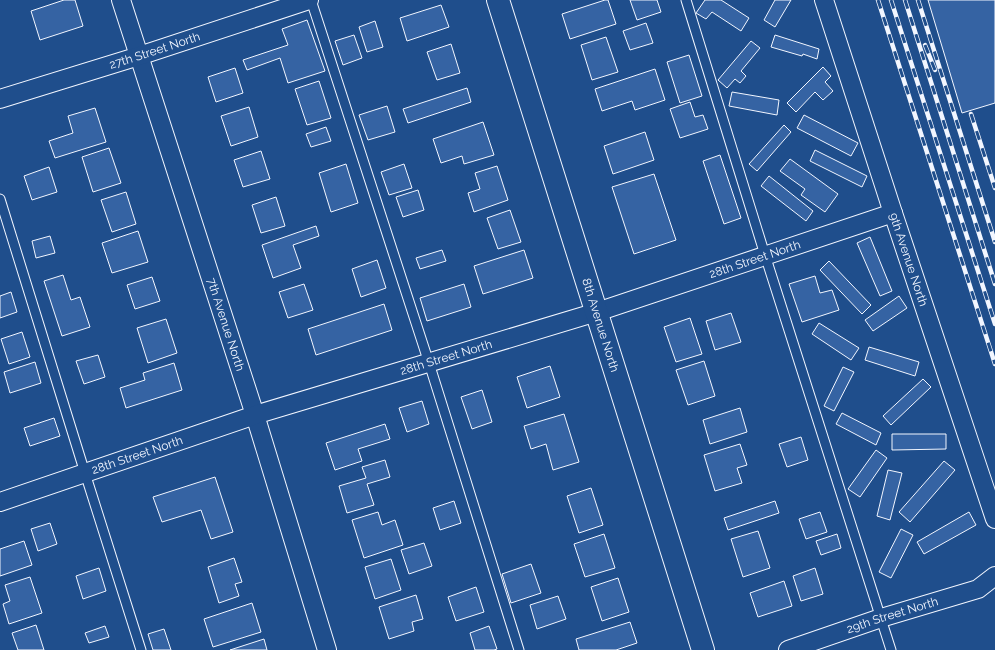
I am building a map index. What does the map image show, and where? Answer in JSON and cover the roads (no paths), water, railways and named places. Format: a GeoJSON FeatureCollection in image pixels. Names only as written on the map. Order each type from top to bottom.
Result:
{"type":"FeatureCollection","features":[{"type":"Feature","properties":{"kind":"street","name":"7th Avenue North"},"geometry":{"type":"LineString","coordinates":[[121,0],[255,415],[327,650]]}},
{"type":"Feature","properties":{"kind":"street","name":"27th Street North"},"geometry":{"type":"LineString","coordinates":[[0,100],[310,0]]}},
{"type":"Feature","properties":{"kind":"street","name":"8th Avenue North"},"geometry":{"type":"LineString","coordinates":[[498,0],[703,650]]}},
{"type":"Feature","properties":{"kind":"street","name":"9th Avenue North"},"geometry":{"type":"LineString","coordinates":[[824,0],[995,519]]}},
{"type":"Feature","properties":{"kind":"street","name":"28th Street North"},"geometry":{"type":"LineString","coordinates":[[0,502],[255,415],[597,312],[893,213]]}},
{"type":"Feature","properties":{"kind":"street","name":"29th Street North"},"geometry":{"type":"LineString","coordinates":[[788,650],[881,618],[978,590],[995,576]]}},
{"type":"Feature","properties":{"kind":"lane"},"geometry":{"type":"LineString","coordinates":[[310,0],[429,363],[519,650]]}},
{"type":"Feature","properties":{"kind":"lane"},"geometry":{"type":"LineString","coordinates":[[686,0],[765,255],[891,650]]}},
{"type":"Feature","properties":{"kind":"lane"},"geometry":{"type":"LineString","coordinates":[[0,199],[141,650]]}},
{"type":"Feature","properties":{"kind":"railway"},"geometry":{"type":"LineString","coordinates":[[878,0],[995,364]]}},
{"type":"Feature","properties":{"kind":"railway"},"geometry":{"type":"LineString","coordinates":[[891,0],[995,324]]}},
{"type":"Feature","properties":{"kind":"railway"},"geometry":{"type":"LineString","coordinates":[[905,0],[995,284]]}},
{"type":"Feature","properties":{"kind":"railway"},"geometry":{"type":"LineString","coordinates":[[918,0],[995,242]]}},
{"type":"Feature","properties":{"kind":"railway"},"geometry":{"type":"LineString","coordinates":[[925,45],[935,70]]}},
{"type":"Feature","properties":{"kind":"railway"},"geometry":{"type":"LineString","coordinates":[[971,114],[995,188]]}}]}
